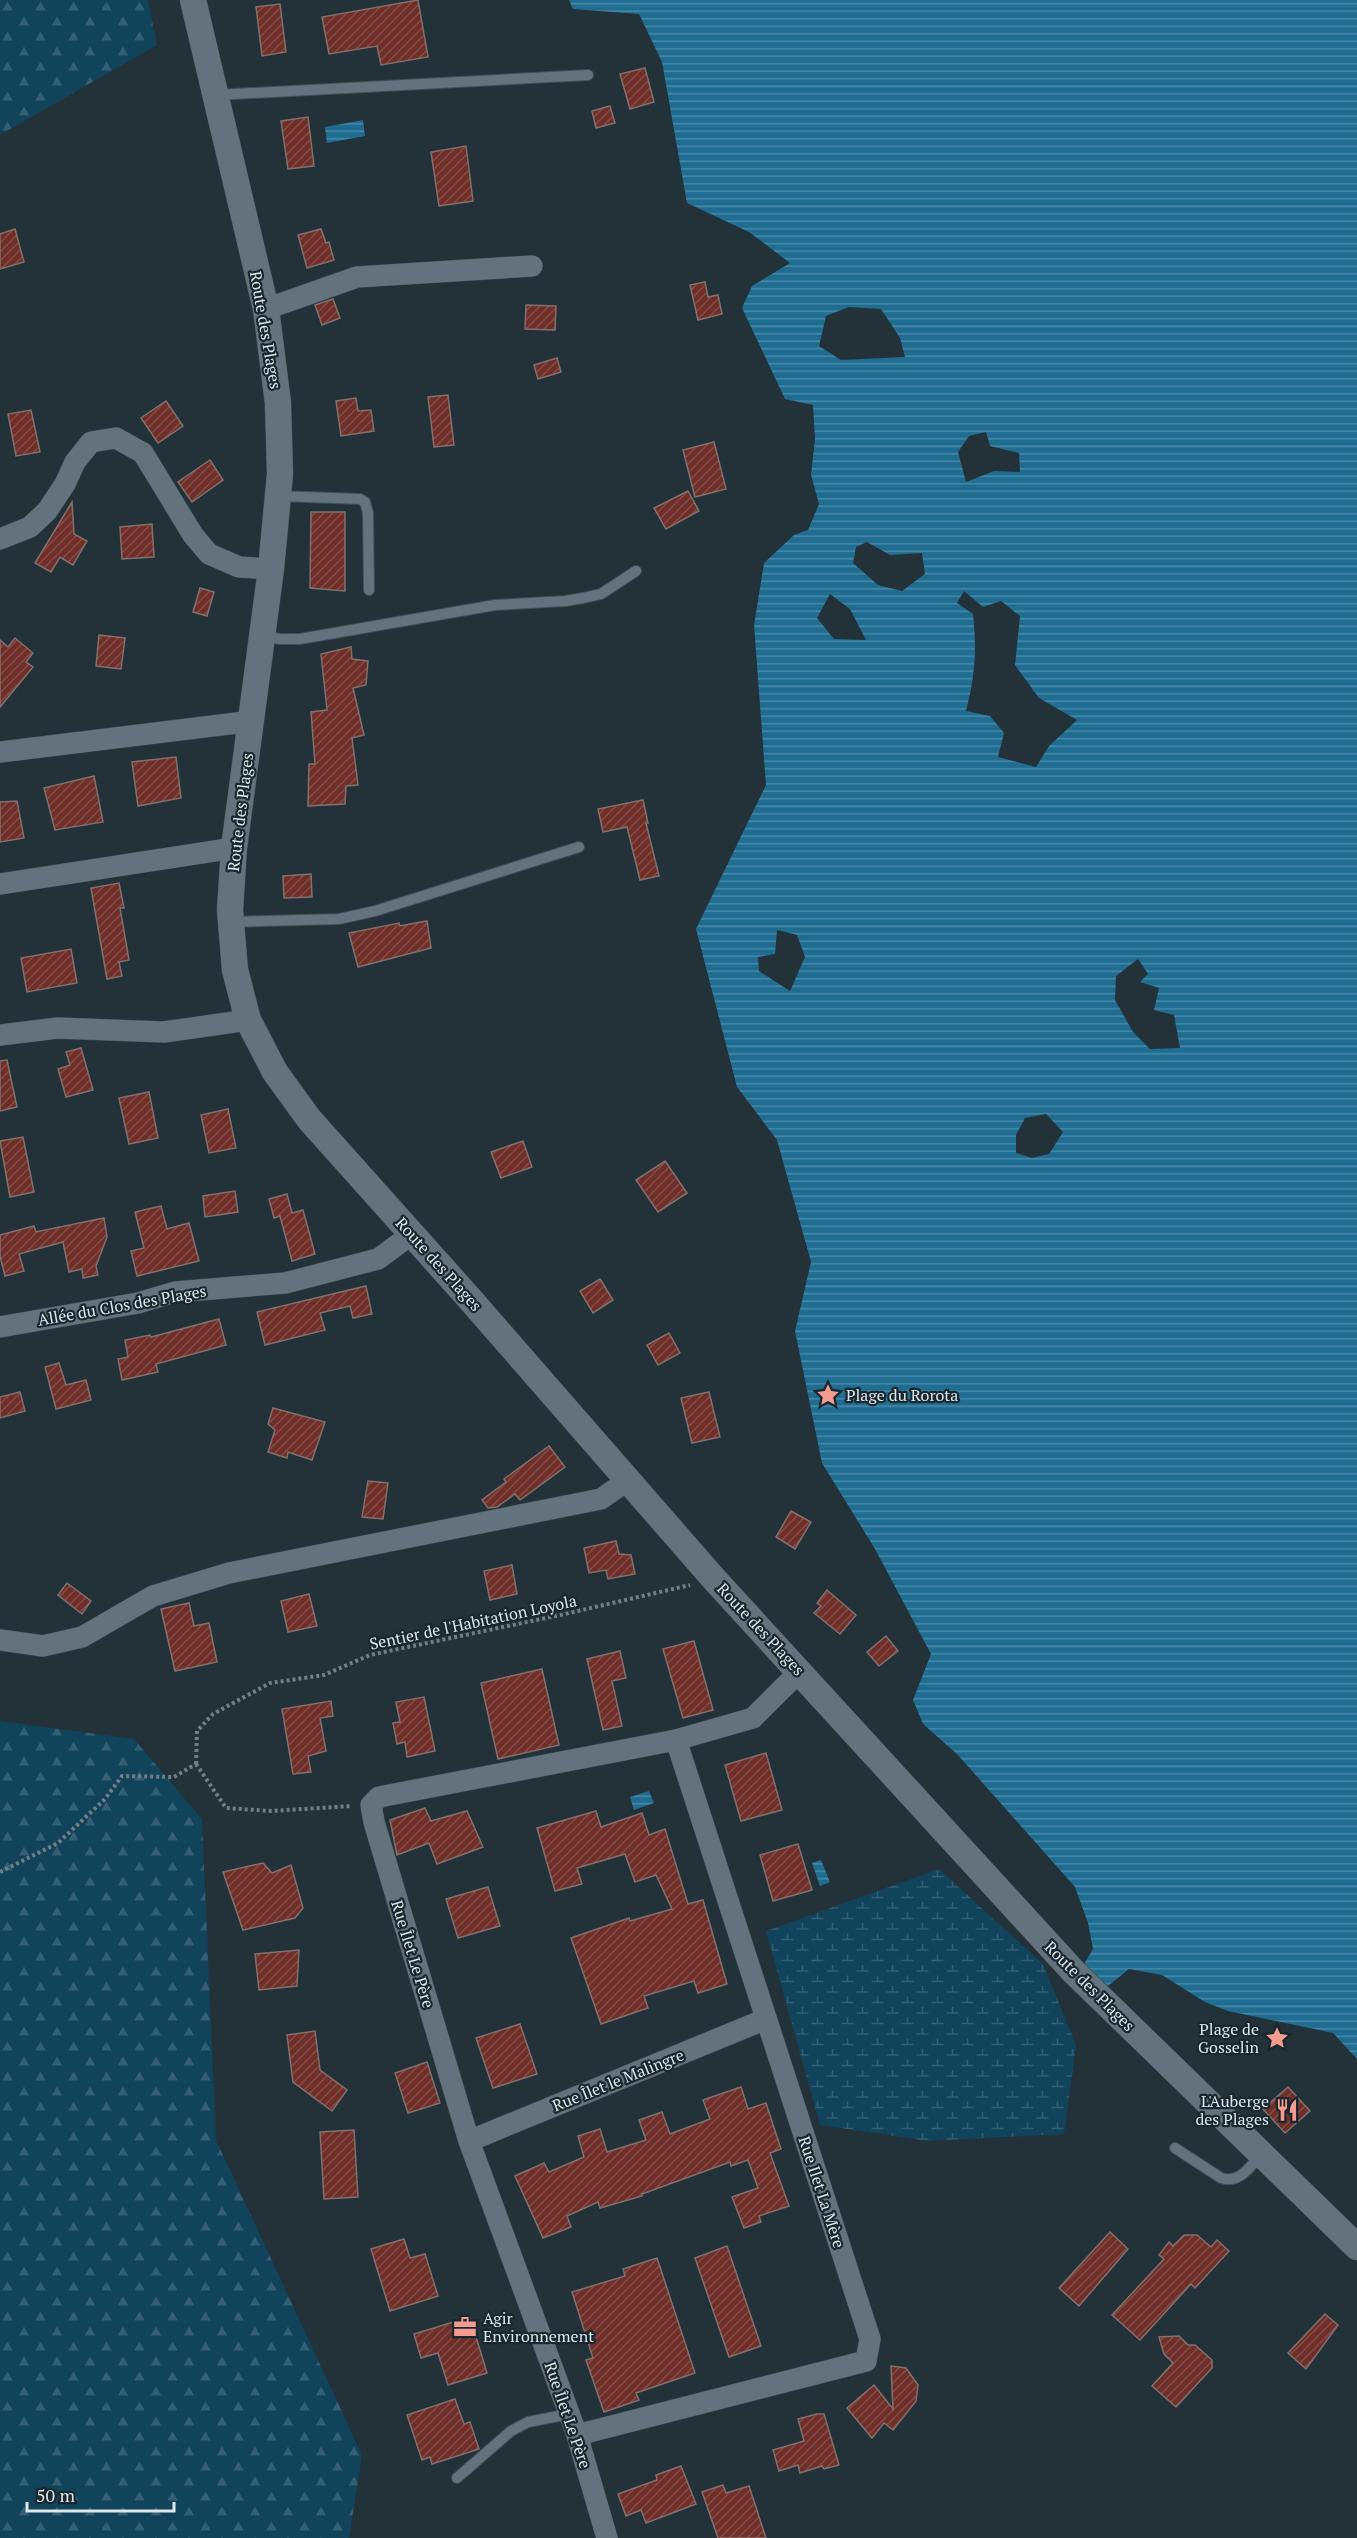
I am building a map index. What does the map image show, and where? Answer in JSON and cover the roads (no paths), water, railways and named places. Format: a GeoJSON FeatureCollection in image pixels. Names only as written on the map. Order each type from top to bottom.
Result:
{"type":"FeatureCollection","features":[{"type":"Feature","properties":{"kind":"street","name":"Route des Plages"},"geometry":{"type":"LineString","coordinates":[[193,0],[266,309],[278,403],[280,474],[271,569],[234,848],[231,922],[235,970],[248,1020],[275,1072],[309,1119],[714,1579],[1073,1971],[1357,2247]]}},
{"type":"Feature","properties":{"kind":"street"},"geometry":{"type":"LineString","coordinates":[[266,309],[357,277],[532,266]]}},
{"type":"Feature","properties":{"kind":"street"},"geometry":{"type":"LineString","coordinates":[[0,539],[30,527],[46,511],[65,484],[75,462],[91,442],[116,438],[143,453],[193,535],[209,554],[239,567],[271,569]]}},
{"type":"Feature","properties":{"kind":"street"},"geometry":{"type":"LineString","coordinates":[[0,752],[252,721]]}},
{"type":"Feature","properties":{"kind":"street"},"geometry":{"type":"LineString","coordinates":[[0,884],[234,848]]}},
{"type":"Feature","properties":{"kind":"street"},"geometry":{"type":"LineString","coordinates":[[0,1035],[58,1028],[164,1032],[248,1020]]}},
{"type":"Feature","properties":{"kind":"street","name":"Allée du Clos des Plages"},"geometry":{"type":"LineString","coordinates":[[0,1327],[138,1303],[175,1292],[285,1283],[378,1259],[412,1234]]}},
{"type":"Feature","properties":{"kind":"street"},"geometry":{"type":"LineString","coordinates":[[0,1640],[43,1646],[82,1637],[153,1596],[229,1573],[601,1499],[628,1480]]}},
{"type":"Feature","properties":{"kind":"street"},"geometry":{"type":"LineString","coordinates":[[676,1740],[753,1718],[800,1671]]}},
{"type":"Feature","properties":{"kind":"street","name":"Rue Îlet Le Père"},"geometry":{"type":"LineString","coordinates":[[607,2538],[577,2435],[469,2141],[377,1833],[371,1805],[379,1797],[676,1740]]}},
{"type":"Feature","properties":{"kind":"street","name":"Rue Ilet La Mère"},"geometry":{"type":"LineString","coordinates":[[577,2435],[866,2361],[870,2339],[676,1740]]}},
{"type":"Feature","properties":{"kind":"street","name":"Rue Îlet le Malingre"},"geometry":{"type":"LineString","coordinates":[[469,2141],[766,2019]]}},
{"type":"Feature","properties":{"kind":"lane"},"geometry":{"type":"LineString","coordinates":[[215,95],[588,75]]}},
{"type":"Feature","properties":{"kind":"lane"},"geometry":{"type":"LineString","coordinates":[[278,496],[360,499],[365,502],[368,513],[369,590]]}},
{"type":"Feature","properties":{"kind":"lane"},"geometry":{"type":"LineString","coordinates":[[262,636],[300,639],[495,605],[566,601],[600,594],[636,571]]}},
{"type":"Feature","properties":{"kind":"lane"},"geometry":{"type":"LineString","coordinates":[[231,922],[339,919],[375,911],[579,847]]}},
{"type":"Feature","properties":{"kind":"lane"},"geometry":{"type":"LineString","coordinates":[[1175,2148],[1221,2178],[1230,2181],[1239,2178],[1261,2154]]}},
{"type":"Feature","properties":{"kind":"lane"},"geometry":{"type":"LineString","coordinates":[[457,2478],[511,2431],[528,2422],[569,2414]]}},
{"type":"Feature","properties":{"kind":"place","name":"Plage du Rorota"},"geometry":{"type":"Point","coordinates":[828,1395]}},
{"type":"Feature","properties":{"kind":"place","name":"Plage de Gosselin"},"geometry":{"type":"Point","coordinates":[1277,2038]}},
{"type":"Feature","properties":{"kind":"place","name":"L'Auberge des Plages"},"geometry":{"type":"Point","coordinates":[1287,2110]}},
{"type":"Feature","properties":{"kind":"place","name":"Agir Environnement"},"geometry":{"type":"Point","coordinates":[465,2327]}}]}
